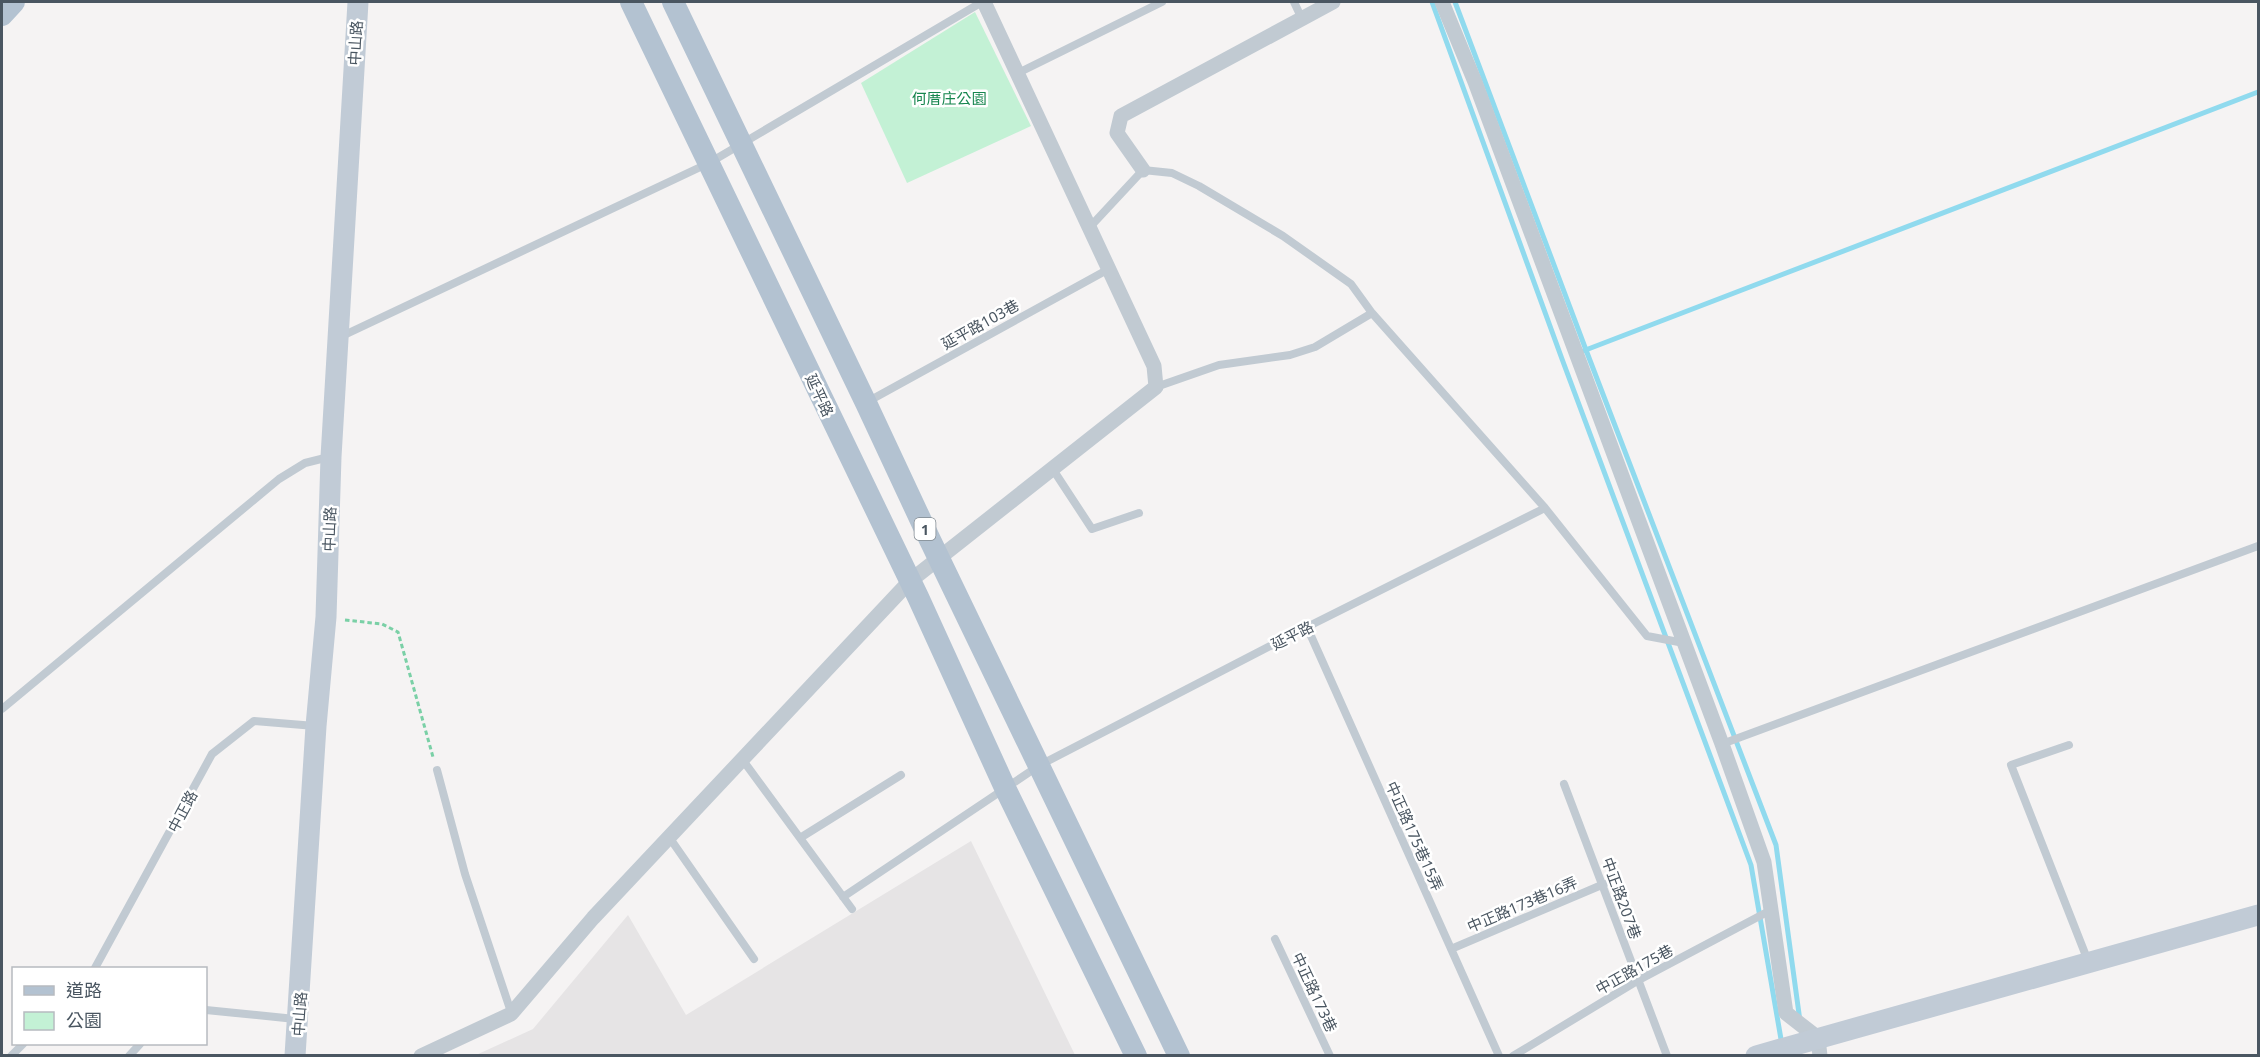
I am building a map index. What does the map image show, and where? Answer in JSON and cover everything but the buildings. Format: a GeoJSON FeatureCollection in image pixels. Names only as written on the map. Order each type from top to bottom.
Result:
{"type":"FeatureCollection","features":[{"type":"Feature","properties":{"kind":"main road"},"geometry":{"type":"LineString","coordinates":[[2,15],[14,2]]}},
{"type":"Feature","properties":{"kind":"main road","name":"延平路"},"geometry":{"type":"LineString","coordinates":[[631,2],[909,580],[1006,790],[1136,1056]]}},
{"type":"Feature","properties":{"kind":"main road","name":"1"},"geometry":{"type":"LineString","coordinates":[[673,2],[1179,1056]]}},
{"type":"Feature","properties":{"kind":"street","name":"中山路"},"geometry":{"type":"LineString","coordinates":[[296,1056],[316,726],[326,617],[331,457],[358,2]]}},
{"type":"Feature","properties":{"kind":"street"},"geometry":{"type":"LineString","coordinates":[[421,1056],[512,1014],[593,918],[909,580],[1156,387],[1154,366],[1107,270],[1018,73],[982,2]]}},
{"type":"Feature","properties":{"kind":"street"},"geometry":{"type":"LineString","coordinates":[[1143,170],[1117,133],[1121,116],[1333,2]]}},
{"type":"Feature","properties":{"kind":"street"},"geometry":{"type":"LineString","coordinates":[[1442,2],[1722,744],[1764,862],[1786,1013],[1819,1047]]}},
{"type":"Feature","properties":{"kind":"street"},"geometry":{"type":"LineString","coordinates":[[1756,1056],[1819,1047],[2088,962],[2259,915]]}},
{"type":"Feature","properties":{"kind":"lane"},"geometry":{"type":"LineString","coordinates":[[339,338],[709,163],[982,2]]}},
{"type":"Feature","properties":{"kind":"lane"},"geometry":{"type":"LineString","coordinates":[[1018,73],[1161,2]]}},
{"type":"Feature","properties":{"kind":"lane"},"geometry":{"type":"LineString","coordinates":[[1294,2],[1302,19]]}},
{"type":"Feature","properties":{"kind":"lane"},"geometry":{"type":"LineString","coordinates":[[1089,228],[1143,170],[1172,173],[1199,186],[1283,236],[1351,284],[1372,313],[1545,508],[1647,636],[1684,643]]}},
{"type":"Feature","properties":{"kind":"lane","name":"延平路103巷"},"geometry":{"type":"LineString","coordinates":[[866,403],[1107,270]]}},
{"type":"Feature","properties":{"kind":"lane"},"geometry":{"type":"LineString","coordinates":[[1156,387],[1219,365],[1290,355],[1315,347],[1372,313]]}},
{"type":"Feature","properties":{"kind":"lane"},"geometry":{"type":"LineString","coordinates":[[2,709],[279,479],[305,464],[331,457]]}},
{"type":"Feature","properties":{"kind":"lane"},"geometry":{"type":"LineString","coordinates":[[1052,468],[1092,529],[1139,513]]}},
{"type":"Feature","properties":{"kind":"lane","name":"延平路"},"geometry":{"type":"LineString","coordinates":[[843,897],[1006,790],[1040,765],[1307,627],[1545,508]]}},
{"type":"Feature","properties":{"kind":"lane"},"geometry":{"type":"LineString","coordinates":[[1722,744],[2259,546]]}},
{"type":"Feature","properties":{"kind":"lane","name":"中正路175巷15弄"},"geometry":{"type":"LineString","coordinates":[[1307,627],[1499,1056]]}},
{"type":"Feature","properties":{"kind":"lane","name":"中正路"},"geometry":{"type":"LineString","coordinates":[[96,967],[212,754],[254,721],[316,726]]}},
{"type":"Feature","properties":{"kind":"lane"},"geometry":{"type":"LineString","coordinates":[[2069,745],[2011,765],[2088,962]]}},
{"type":"Feature","properties":{"kind":"lane"},"geometry":{"type":"LineString","coordinates":[[742,759],[852,909]]}},
{"type":"Feature","properties":{"kind":"lane"},"geometry":{"type":"LineString","coordinates":[[437,770],[465,874],[512,1014]]}},
{"type":"Feature","properties":{"kind":"lane"},"geometry":{"type":"LineString","coordinates":[[800,838],[901,775]]}},
{"type":"Feature","properties":{"kind":"lane","name":"中正路207巷"},"geometry":{"type":"LineString","coordinates":[[1564,784],[1604,884],[1637,981],[1667,1056]]}},
{"type":"Feature","properties":{"kind":"lane"},"geometry":{"type":"LineString","coordinates":[[669,837],[754,959]]}},
{"type":"Feature","properties":{"kind":"lane","name":"中正路173巷16弄"},"geometry":{"type":"LineString","coordinates":[[1451,949],[1604,884]]}},
{"type":"Feature","properties":{"kind":"lane","name":"中正路175巷"},"geometry":{"type":"LineString","coordinates":[[1513,1056],[1637,981],[1771,910]]}},
{"type":"Feature","properties":{"kind":"lane","name":"中正路173巷"},"geometry":{"type":"LineString","coordinates":[[1275,939],[1330,1056]]}},
{"type":"Feature","properties":{"kind":"lane"},"geometry":{"type":"LineString","coordinates":[[207,1010],[299,1019]]}},
{"type":"Feature","properties":{"kind":"path"},"geometry":{"type":"LineString","coordinates":[[326,617],[382,624],[398,632],[437,770]]}},
{"type":"Feature","properties":{"kind":"shaded area"},"geometry":{"type":"Polygon","coordinates":[[[971,841],[1075,1055],[476,1055],[533,1029],[628,915],[686,1015],[971,841]]]}},
{"type":"Feature","properties":{"kind":"green space","name":"何厝庄公園"},"geometry":{"type":"Polygon","coordinates":[[[975,12],[1031,126],[907,183],[861,83],[975,12]]]}},
{"type":"Feature","properties":{"kind":"waterway"},"geometry":{"type":"LineString","coordinates":[[1432,2],[1562,359],[1751,865],[1782,1045]]}},
{"type":"Feature","properties":{"kind":"waterway"},"geometry":{"type":"LineString","coordinates":[[1455,2],[1776,845],[1800,1021]]}},
{"type":"Feature","properties":{"kind":"waterway"},"geometry":{"type":"LineString","coordinates":[[1583,351],[2258,92]]}}]}
